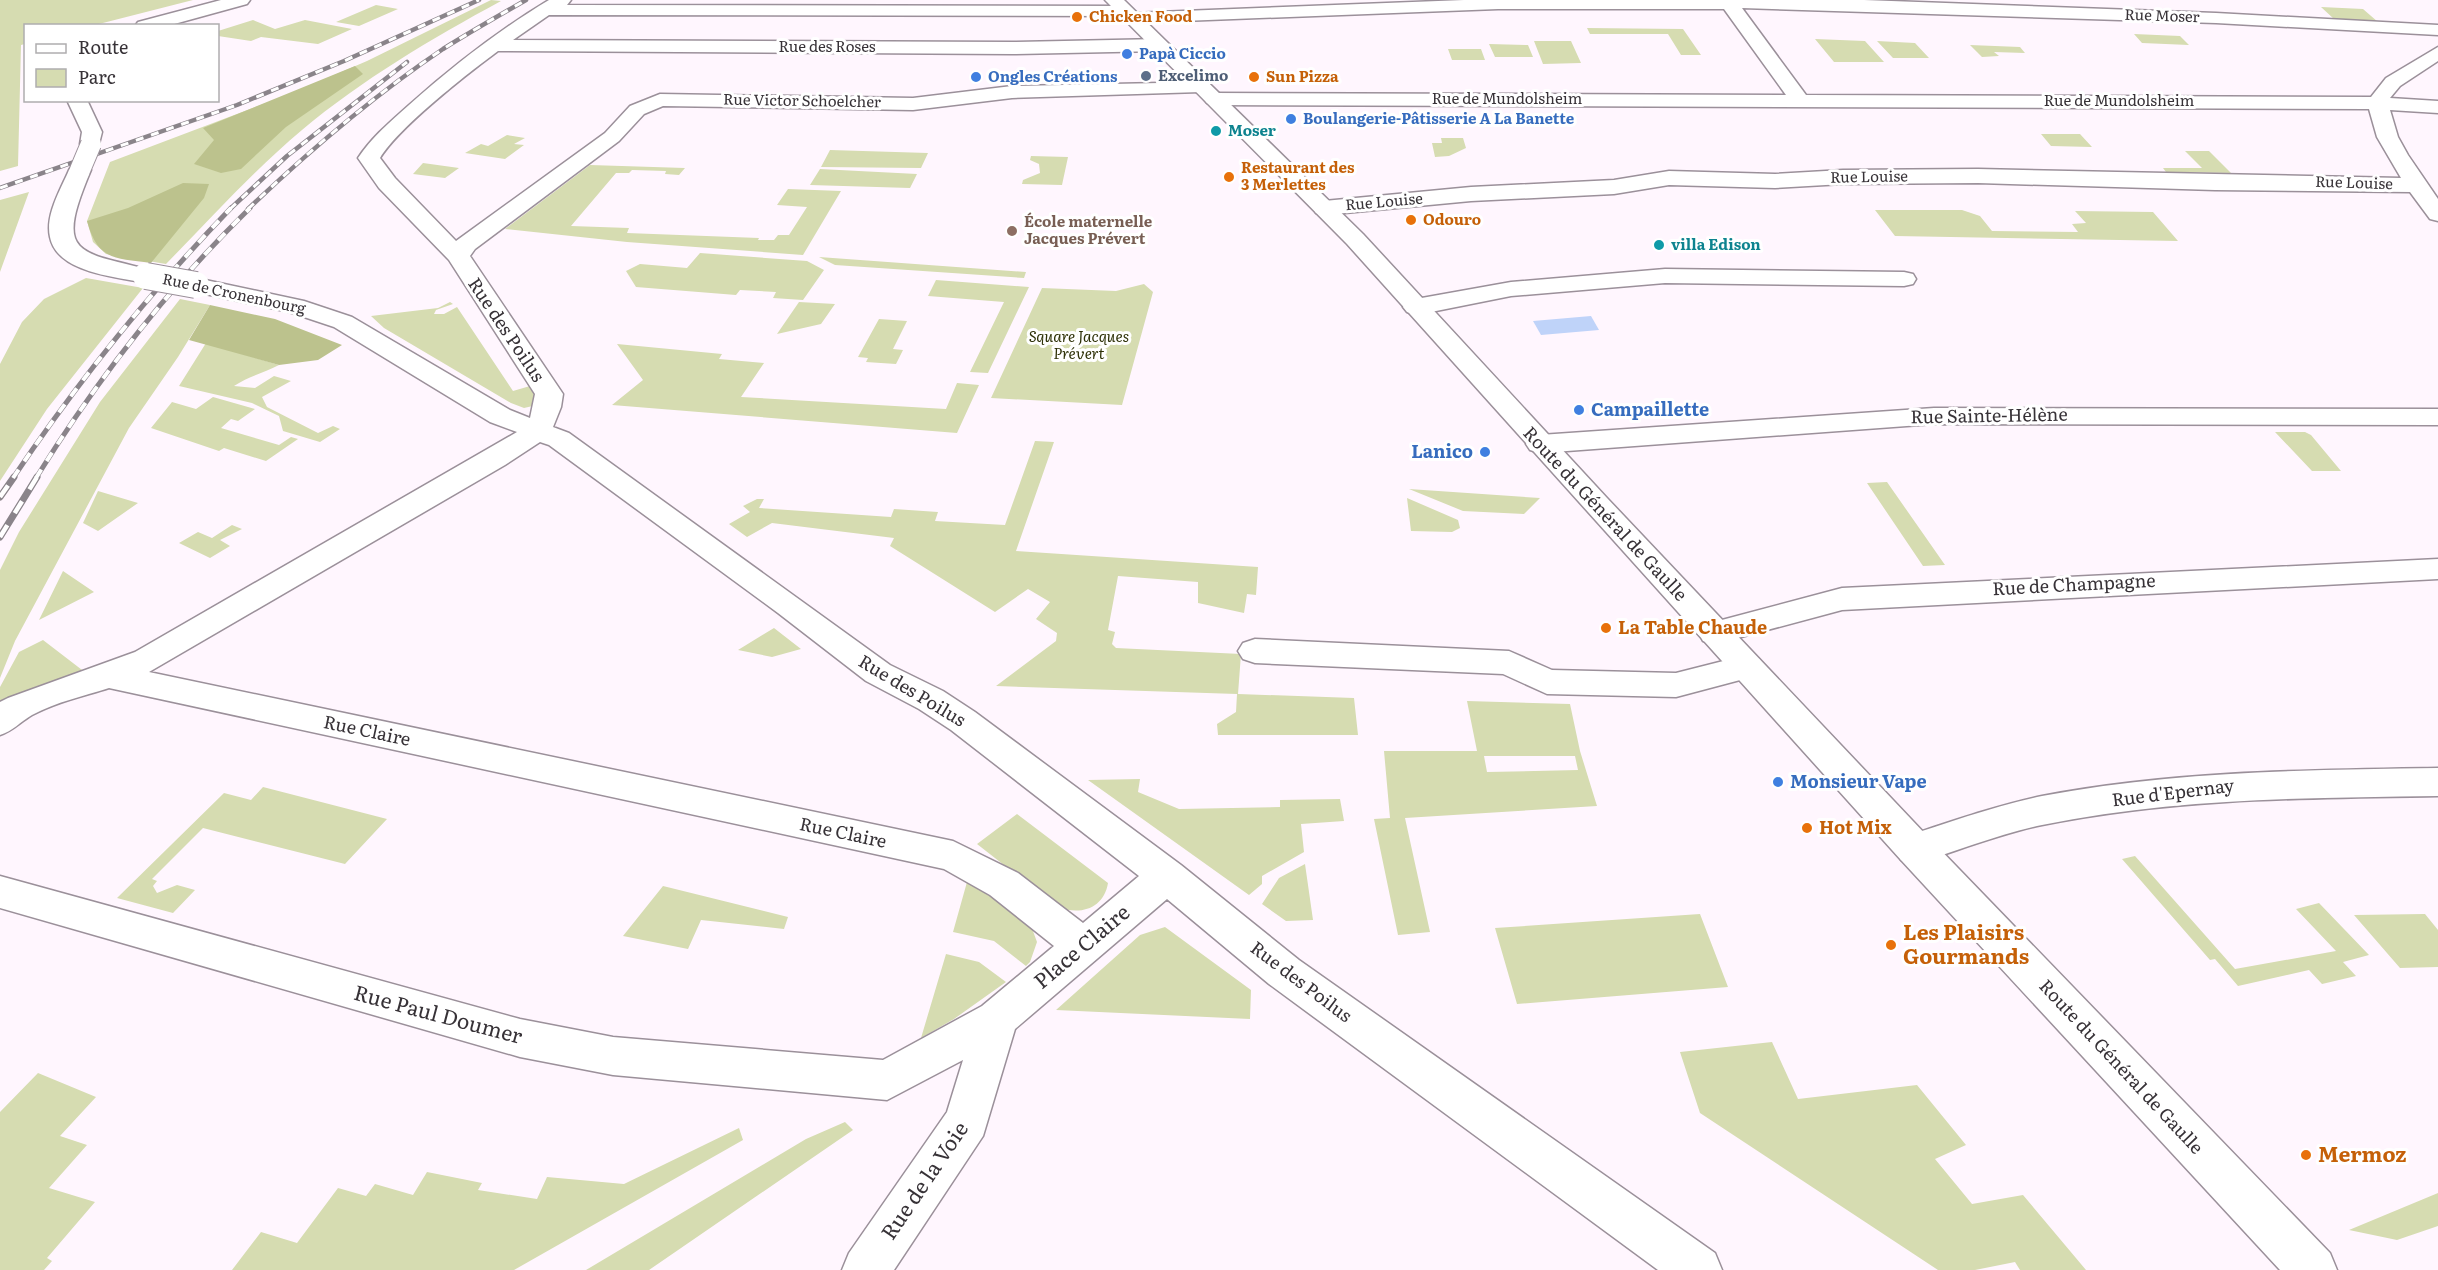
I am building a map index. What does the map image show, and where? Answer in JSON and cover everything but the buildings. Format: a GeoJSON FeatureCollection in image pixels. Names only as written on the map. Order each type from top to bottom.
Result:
{"type":"FeatureCollection","features":[{"type":"Feature","properties":{"kind":"street"},"geometry":{"type":"LineString","coordinates":[[151,24],[241,0]]}},
{"type":"Feature","properties":{"kind":"street","name":"Rue Moser"},"geometry":{"type":"LineString","coordinates":[[554,5],[1123,9],[1589,2],[1800,3],[2180,16],[2438,30]]}},
{"type":"Feature","properties":{"kind":"street"},"geometry":{"type":"LineString","coordinates":[[1729,3],[1800,100]]}},
{"type":"Feature","properties":{"kind":"street","name":"Rue des Poilus"},"geometry":{"type":"LineString","coordinates":[[554,5],[493,45],[416,108],[377,145],[369,158],[387,183],[458,256],[549,394],[548,410],[537,431],[559,439],[789,605],[878,674],[931,700],[963,721],[1167,876],[1284,972],[1698,1270]]}},
{"type":"Feature","properties":{"kind":"street","name":"Route du Général de Gaulle"},"geometry":{"type":"LineString","coordinates":[[1123,9],[1324,208],[1915,849],[2313,1270]]}},
{"type":"Feature","properties":{"kind":"street","name":"Rue des Roses"},"geometry":{"type":"LineString","coordinates":[[493,45],[1012,48],[1161,45]]}},
{"type":"Feature","properties":{"kind":"street"},"geometry":{"type":"LineString","coordinates":[[2438,53],[2389,86],[2381,93],[2378,103],[2379,114],[2396,152],[2424,188],[2438,214]]}},
{"type":"Feature","properties":{"kind":"street","name":"Rue Victor Schoelcher"},"geometry":{"type":"LineString","coordinates":[[458,256],[466,244],[612,137],[637,110],[660,100],[913,104],[1012,92],[1208,92]]}},
{"type":"Feature","properties":{"kind":"street","name":"Rue de Mundolsheim"},"geometry":{"type":"LineString","coordinates":[[1208,92],[1800,100],[2378,103],[2438,107]]}},
{"type":"Feature","properties":{"kind":"street","name":"Rue de Cronenbourg"},"geometry":{"type":"LineString","coordinates":[[78,102],[92,132],[91,144],[62,209],[58,234],[69,251],[90,263],[284,303],[343,322],[500,416],[537,431]]}},
{"type":"Feature","properties":{"kind":"street","name":"Rue Louise"},"geometry":{"type":"LineString","coordinates":[[1324,208],[1471,194],[1602,188],[1669,178],[1775,181],[1843,177],[1978,176],[2424,188]]}},
{"type":"Feature","properties":{"kind":"street"},"geometry":{"type":"LineString","coordinates":[[1416,307],[1511,289],[1665,276],[1904,279]]}},
{"type":"Feature","properties":{"kind":"street","name":"Rue Sainte-Hélène"},"geometry":{"type":"LineString","coordinates":[[1540,444],[1934,416],[2438,417]]}},
{"type":"Feature","properties":{"kind":"street"},"geometry":{"type":"LineString","coordinates":[[0,722],[5,716],[24,705],[109,676],[147,660],[495,459],[537,431]]}},
{"type":"Feature","properties":{"kind":"street","name":"Rue de Champagne"},"geometry":{"type":"LineString","coordinates":[[1715,633],[1842,599],[2438,568]]}},
{"type":"Feature","properties":{"kind":"street"},"geometry":{"type":"LineString","coordinates":[[1255,651],[1509,663],[1547,682],[1676,686],[1747,667]]}},
{"type":"Feature","properties":{"kind":"street","name":"Rue Claire"},"geometry":{"type":"LineString","coordinates":[[109,676],[953,856],[1005,884],[1083,946]]}},
{"type":"Feature","properties":{"kind":"street","name":"Rue d'Epernay"},"geometry":{"type":"LineString","coordinates":[[1915,849],[2040,811],[2157,793],[2243,785],[2438,782]]}},
{"type":"Feature","properties":{"kind":"street","name":"Place Claire"},"geometry":{"type":"LineString","coordinates":[[997,1019],[1167,876]]}},
{"type":"Feature","properties":{"kind":"street","name":"Rue Paul Doumer"},"geometry":{"type":"LineString","coordinates":[[0,892],[520,1038],[613,1056],[887,1080],[997,1019]]}},
{"type":"Feature","properties":{"kind":"street","name":"Rue de la Voie"},"geometry":{"type":"LineString","coordinates":[[866,1270],[967,1121],[997,1019]]}},
{"type":"Feature","properties":{"kind":"green space"},"geometry":{"type":"Polygon","coordinates":[[[0,0],[193,0],[99,24],[24,24],[24,44],[21,45],[18,166],[0,171],[0,0]]]}},
{"type":"Feature","properties":{"kind":"green space"},"geometry":{"type":"Polygon","coordinates":[[[491,0],[501,1],[398,61],[325,111],[249,179],[166,264],[106,254],[93,242],[87,221],[110,162],[290,94],[367,61],[491,0]]]}},
{"type":"Feature","properties":{"kind":"green space"},"geometry":{"type":"Polygon","coordinates":[[[376,5],[398,9],[359,26],[336,22],[376,5]]]}},
{"type":"Feature","properties":{"kind":"green space"},"geometry":{"type":"Polygon","coordinates":[[[2321,7],[2363,9],[2378,22],[2334,19],[2321,7]]]}},
{"type":"Feature","properties":{"kind":"green space"},"geometry":{"type":"Polygon","coordinates":[[[253,20],[275,29],[305,20],[352,29],[318,44],[261,37],[251,41],[219,36],[219,31],[253,20]]]}},
{"type":"Feature","properties":{"kind":"green space"},"geometry":{"type":"Polygon","coordinates":[[[1587,28],[1683,29],[1701,55],[1681,55],[1668,34],[1590,34],[1587,28]]]}},
{"type":"Feature","properties":{"kind":"green space"},"geometry":{"type":"Polygon","coordinates":[[[2134,34],[2180,36],[2189,45],[2142,43],[2134,34]]]}},
{"type":"Feature","properties":{"kind":"green space"},"geometry":{"type":"Polygon","coordinates":[[[1815,39],[1865,41],[1884,62],[1834,62],[1815,39]]]}},
{"type":"Feature","properties":{"kind":"green space"},"geometry":{"type":"Polygon","coordinates":[[[1534,41],[1571,41],[1581,63],[1543,64],[1534,41]]]}},
{"type":"Feature","properties":{"kind":"green space"},"geometry":{"type":"Polygon","coordinates":[[[1877,41],[1915,43],[1929,58],[1893,58],[1877,41]]]}},
{"type":"Feature","properties":{"kind":"green space"},"geometry":{"type":"Polygon","coordinates":[[[1489,44],[1528,45],[1533,57],[1495,57],[1489,44]]]}},
{"type":"Feature","properties":{"kind":"green space"},"geometry":{"type":"Polygon","coordinates":[[[1970,45],[2020,47],[2025,53],[1994,52],[1999,56],[1982,57],[1970,45]]]}},
{"type":"Feature","properties":{"kind":"green space"},"geometry":{"type":"Polygon","coordinates":[[[1448,49],[1481,49],[1485,60],[1452,60],[1448,49]]]}},
{"type":"Feature","properties":{"kind":"green space"},"geometry":{"type":"Polygon","coordinates":[[[355,66],[363,74],[286,127],[241,169],[221,173],[194,164],[214,140],[203,128],[355,66]]]}},
{"type":"Feature","properties":{"kind":"green space"},"geometry":{"type":"Polygon","coordinates":[[[2041,134],[2080,134],[2092,147],[2051,146],[2041,134]]]}},
{"type":"Feature","properties":{"kind":"green space"},"geometry":{"type":"Polygon","coordinates":[[[507,135],[525,138],[514,144],[524,145],[505,159],[465,153],[481,144],[488,146],[507,135]]]}},
{"type":"Feature","properties":{"kind":"green space"},"geometry":{"type":"Polygon","coordinates":[[[1441,138],[1463,138],[1466,148],[1449,156],[1435,157],[1432,143],[1442,143],[1441,138]]]}},
{"type":"Feature","properties":{"kind":"green space"},"geometry":{"type":"Polygon","coordinates":[[[830,150],[928,153],[921,168],[821,167],[830,150]]]}},
{"type":"Feature","properties":{"kind":"green space"},"geometry":{"type":"Polygon","coordinates":[[[2185,151],[2209,151],[2231,173],[2166,172],[2163,168],[2202,168],[2185,151]]]}},
{"type":"Feature","properties":{"kind":"green space"},"geometry":{"type":"Polygon","coordinates":[[[1031,156],[1068,157],[1062,185],[1022,184],[1023,180],[1040,173],[1039,164],[1030,160],[1031,156]]]}},
{"type":"Feature","properties":{"kind":"green space"},"geometry":{"type":"Polygon","coordinates":[[[423,163],[459,168],[445,178],[413,174],[423,163]]]}},
{"type":"Feature","properties":{"kind":"green space"},"geometry":{"type":"Polygon","coordinates":[[[590,165],[685,168],[679,175],[665,174],[666,171],[632,170],[629,173],[616,173],[571,226],[629,228],[627,233],[774,240],[778,235],[789,235],[807,207],[777,205],[788,189],[841,191],[803,255],[627,242],[505,229],[590,165]]]}},
{"type":"Feature","properties":{"kind":"green space"},"geometry":{"type":"Polygon","coordinates":[[[820,169],[917,174],[910,188],[810,185],[820,169]]]}},
{"type":"Feature","properties":{"kind":"green space"},"geometry":{"type":"Polygon","coordinates":[[[183,183],[209,184],[204,198],[151,263],[118,258],[103,251],[97,244],[87,221],[128,208],[183,183]]]}},
{"type":"Feature","properties":{"kind":"green space"},"geometry":{"type":"Polygon","coordinates":[[[29,192],[0,272],[0,200],[29,192]]]}},
{"type":"Feature","properties":{"kind":"green space"},"geometry":{"type":"Polygon","coordinates":[[[1875,210],[1962,210],[1980,216],[1992,231],[2078,232],[2072,224],[2086,223],[2075,211],[2153,212],[2178,241],[1895,236],[1875,210]]]}},
{"type":"Feature","properties":{"kind":"green space"},"geometry":{"type":"Polygon","coordinates":[[[700,253],[807,261],[824,270],[803,300],[773,298],[776,292],[740,290],[736,295],[636,287],[626,271],[640,264],[687,268],[700,253]]]}},
{"type":"Feature","properties":{"kind":"green space"},"geometry":{"type":"Polygon","coordinates":[[[819,257],[1026,272],[1024,278],[835,265],[819,257]]]}},
{"type":"Feature","properties":{"kind":"green space"},"geometry":{"type":"Polygon","coordinates":[[[86,278],[143,288],[47,409],[0,481],[0,364],[22,322],[44,299],[86,278]]]}},
{"type":"Feature","properties":{"kind":"green space"},"geometry":{"type":"Polygon","coordinates":[[[936,280],[1029,287],[988,373],[970,372],[1004,302],[928,296],[936,280]]]}},
{"type":"Feature","properties":{"kind":"green space","name":"Square Jacques Prévert"},"geometry":{"type":"Polygon","coordinates":[[[1144,284],[1153,292],[1122,405],[991,398],[1042,288],[1116,291],[1144,284]]]}},
{"type":"Feature","properties":{"kind":"green space"},"geometry":{"type":"Polygon","coordinates":[[[180,299],[210,305],[178,357],[129,428],[15,641],[0,678],[0,570],[19,532],[100,402],[180,299]]]}},
{"type":"Feature","properties":{"kind":"green space"},"geometry":{"type":"Polygon","coordinates":[[[450,302],[453,304],[436,310],[434,314],[444,314],[457,307],[513,391],[530,386],[538,394],[537,405],[524,408],[511,403],[384,328],[371,316],[438,308],[450,302]]]}},
{"type":"Feature","properties":{"kind":"green space"},"geometry":{"type":"Polygon","coordinates":[[[799,302],[835,304],[821,324],[777,334],[799,302]]]}},
{"type":"Feature","properties":{"kind":"green space"},"geometry":{"type":"Polygon","coordinates":[[[210,305],[275,319],[342,345],[318,360],[279,365],[189,340],[210,305]]]}},
{"type":"Feature","properties":{"kind":"green space"},"geometry":{"type":"Polygon","coordinates":[[[879,319],[907,321],[893,349],[903,350],[896,364],[866,362],[868,358],[858,357],[879,319]]]}},
{"type":"Feature","properties":{"kind":"green space"},"geometry":{"type":"Polygon","coordinates":[[[206,343],[279,365],[234,386],[255,388],[274,376],[291,381],[262,397],[267,407],[318,433],[333,426],[340,429],[320,442],[283,431],[279,416],[252,403],[179,386],[206,343]]]}},
{"type":"Feature","properties":{"kind":"green space"},"geometry":{"type":"Polygon","coordinates":[[[617,344],[722,354],[719,359],[764,363],[741,397],[946,409],[957,383],[979,385],[957,433],[612,405],[643,380],[617,344]]]}},
{"type":"Feature","properties":{"kind":"green space"},"geometry":{"type":"Polygon","coordinates":[[[213,397],[255,409],[238,421],[231,419],[221,428],[279,445],[291,437],[298,439],[266,461],[224,448],[219,451],[151,428],[172,402],[196,409],[213,397]]]}},
{"type":"Feature","properties":{"kind":"green space"},"geometry":{"type":"Polygon","coordinates":[[[2275,432],[2305,432],[2311,435],[2341,471],[2312,471],[2275,432]]]}},
{"type":"Feature","properties":{"kind":"green space"},"geometry":{"type":"Polygon","coordinates":[[[1035,441],[1054,442],[1016,551],[1258,567],[1256,595],[1247,594],[1244,613],[1198,603],[1198,582],[1118,576],[1108,630],[1115,632],[1112,644],[1116,648],[1241,654],[1238,694],[1354,698],[1358,735],[1218,735],[1217,724],[1236,712],[1237,694],[996,686],[1056,641],[1057,633],[1036,619],[1050,602],[1028,589],[995,612],[890,546],[894,538],[772,523],[747,537],[729,524],[750,512],[743,506],[757,499],[764,499],[759,508],[891,517],[894,509],[938,512],[935,521],[1005,525],[1035,441]]]}},
{"type":"Feature","properties":{"kind":"green space"},"geometry":{"type":"Polygon","coordinates":[[[1887,482],[1945,565],[1923,566],[1867,483],[1887,482]]]}},
{"type":"Feature","properties":{"kind":"green space"},"geometry":{"type":"Polygon","coordinates":[[[1409,489],[1540,498],[1524,514],[1463,511],[1409,489]]]}},
{"type":"Feature","properties":{"kind":"green space"},"geometry":{"type":"Polygon","coordinates":[[[98,491],[138,503],[98,531],[83,523],[98,491]]]}},
{"type":"Feature","properties":{"kind":"green space"},"geometry":{"type":"Polygon","coordinates":[[[1407,498],[1458,520],[1460,528],[1452,532],[1411,531],[1407,498]]]}},
{"type":"Feature","properties":{"kind":"green space"},"geometry":{"type":"Polygon","coordinates":[[[232,525],[242,529],[220,540],[230,546],[210,558],[179,543],[198,532],[212,538],[232,525]]]}},
{"type":"Feature","properties":{"kind":"green space"},"geometry":{"type":"Polygon","coordinates":[[[63,571],[94,592],[39,620],[63,571]]]}},
{"type":"Feature","properties":{"kind":"green space"},"geometry":{"type":"Polygon","coordinates":[[[774,628],[801,649],[772,657],[738,650],[774,628]]]}},
{"type":"Feature","properties":{"kind":"green space"},"geometry":{"type":"Polygon","coordinates":[[[43,640],[86,673],[0,707],[0,687],[19,652],[43,640]]]}},
{"type":"Feature","properties":{"kind":"green space"},"geometry":{"type":"Polygon","coordinates":[[[1467,701],[1570,704],[1580,751],[1597,806],[1405,818],[1430,932],[1398,935],[1374,819],[1390,818],[1384,751],[1477,751],[1467,701]],[[1484,756],[1487,772],[1578,770],[1575,756],[1484,756]]]}},
{"type":"Feature","properties":{"kind":"green space"},"geometry":{"type":"Polygon","coordinates":[[[1140,779],[1138,792],[1179,809],[1280,807],[1280,800],[1340,799],[1344,821],[1301,824],[1304,852],[1262,876],[1262,884],[1249,895],[1088,780],[1140,779]]]}},
{"type":"Feature","properties":{"kind":"green space"},"geometry":{"type":"Polygon","coordinates":[[[263,787],[387,819],[345,864],[203,828],[152,879],[157,881],[153,886],[157,893],[177,885],[195,890],[173,913],[117,898],[224,793],[251,800],[263,787]]]}},
{"type":"Feature","properties":{"kind":"green space"},"geometry":{"type":"Polygon","coordinates":[[[1017,814],[1108,883],[1102,899],[1083,910],[1075,911],[1058,907],[977,844],[1017,814]]]}},
{"type":"Feature","properties":{"kind":"green space"},"geometry":{"type":"Polygon","coordinates":[[[2135,856],[2235,969],[2336,951],[2296,909],[2319,903],[2369,955],[2343,962],[2356,976],[2322,984],[2309,970],[2238,986],[2215,959],[2210,960],[2122,859],[2135,856]]]}},
{"type":"Feature","properties":{"kind":"green space"},"geometry":{"type":"Polygon","coordinates":[[[1305,864],[1313,920],[1286,921],[1262,904],[1279,878],[1305,864]]]}},
{"type":"Feature","properties":{"kind":"green space"},"geometry":{"type":"Polygon","coordinates":[[[967,882],[990,893],[1030,923],[1037,942],[1030,962],[1026,966],[994,941],[953,932],[967,882]]]}},
{"type":"Feature","properties":{"kind":"green space"},"geometry":{"type":"Polygon","coordinates":[[[663,886],[788,917],[784,929],[701,920],[688,949],[623,936],[663,886]]]}},
{"type":"Feature","properties":{"kind":"green space"},"geometry":{"type":"Polygon","coordinates":[[[1700,914],[1728,987],[1517,1004],[1495,928],[1700,914]]]}},
{"type":"Feature","properties":{"kind":"green space"},"geometry":{"type":"Polygon","coordinates":[[[2425,914],[2438,930],[2438,967],[2400,968],[2354,915],[2425,914]]]}},
{"type":"Feature","properties":{"kind":"green space"},"geometry":{"type":"Polygon","coordinates":[[[1165,927],[1251,990],[1250,1019],[1056,1010],[1140,935],[1165,927]]]}},
{"type":"Feature","properties":{"kind":"green space"},"geometry":{"type":"Polygon","coordinates":[[[946,954],[979,962],[1006,982],[954,1019],[921,1038],[946,954]]]}},
{"type":"Feature","properties":{"kind":"green space"},"geometry":{"type":"Polygon","coordinates":[[[1772,1042],[1798,1099],[1917,1085],[1966,1145],[1935,1159],[1972,1204],[2023,1195],[2086,1270],[2020,1270],[2015,1262],[1975,1270],[1938,1270],[1700,1113],[1680,1052],[1772,1042]]]}},
{"type":"Feature","properties":{"kind":"green space"},"geometry":{"type":"Polygon","coordinates":[[[38,1073],[96,1097],[60,1136],[87,1145],[49,1188],[95,1202],[47,1258],[52,1261],[44,1270],[0,1270],[0,1112],[38,1073]]]}},
{"type":"Feature","properties":{"kind":"green space"},"geometry":{"type":"Polygon","coordinates":[[[845,1122],[853,1130],[649,1270],[586,1270],[806,1139],[845,1122]]]}},
{"type":"Feature","properties":{"kind":"green space"},"geometry":{"type":"Polygon","coordinates":[[[739,1128],[743,1140],[514,1270],[232,1270],[261,1232],[297,1243],[338,1188],[366,1196],[375,1184],[413,1195],[427,1172],[482,1183],[478,1190],[537,1199],[547,1177],[624,1184],[739,1128]]]}},
{"type":"Feature","properties":{"kind":"green space"},"geometry":{"type":"Polygon","coordinates":[[[2438,1193],[2438,1226],[2397,1240],[2349,1230],[2438,1193]]]}},
{"type":"Feature","properties":{"kind":"water"},"geometry":{"type":"Polygon","coordinates":[[[1591,316],[1599,330],[1541,335],[1533,321],[1591,316]]]}},
{"type":"Feature","properties":{"kind":"railway"},"geometry":{"type":"LineString","coordinates":[[0,188],[237,105],[344,61],[479,0]]}},
{"type":"Feature","properties":{"kind":"railway"},"geometry":{"type":"LineString","coordinates":[[248,209],[318,145],[392,86],[443,49],[526,0]]}},
{"type":"Feature","properties":{"kind":"railway"},"geometry":{"type":"LineString","coordinates":[[230,209],[287,156],[407,62]]}},
{"type":"Feature","properties":{"kind":"railway"},"geometry":{"type":"LineString","coordinates":[[36,478],[108,371],[190,270],[250,208]]}},
{"type":"Feature","properties":{"kind":"railway"},"geometry":{"type":"LineString","coordinates":[[13,478],[63,407],[116,338],[230,209]]}},
{"type":"Feature","properties":{"kind":"railway"},"geometry":{"type":"LineString","coordinates":[[0,497],[14,477]]}},
{"type":"Feature","properties":{"kind":"railway"},"geometry":{"type":"LineString","coordinates":[[0,537],[37,477]]}},
{"type":"Feature","properties":{"kind":"place","name":"Chicken Food"},"geometry":{"type":"Point","coordinates":[1077,17]}},
{"type":"Feature","properties":{"kind":"place","name":"Papà Ciccio"},"geometry":{"type":"Point","coordinates":[1127,54]}},
{"type":"Feature","properties":{"kind":"place","name":"Excelimo"},"geometry":{"type":"Point","coordinates":[1146,76]}},
{"type":"Feature","properties":{"kind":"place","name":"Ongles Créations"},"geometry":{"type":"Point","coordinates":[976,77]}},
{"type":"Feature","properties":{"kind":"place","name":"Sun Pizza"},"geometry":{"type":"Point","coordinates":[1254,77]}},
{"type":"Feature","properties":{"kind":"place","name":"Boulangerie-Pâtisserie A La Banette"},"geometry":{"type":"Point","coordinates":[1291,119]}},
{"type":"Feature","properties":{"kind":"place","name":"Moser"},"geometry":{"type":"Point","coordinates":[1216,131]}},
{"type":"Feature","properties":{"kind":"place","name":"Restaurant des 3 Merlettes"},"geometry":{"type":"Point","coordinates":[1229,177]}},
{"type":"Feature","properties":{"kind":"place","name":"Odouro"},"geometry":{"type":"Point","coordinates":[1411,220]}},
{"type":"Feature","properties":{"kind":"place","name":"École maternelle Jacques Prévert"},"geometry":{"type":"Point","coordinates":[1012,231]}},
{"type":"Feature","properties":{"kind":"place","name":"villa Edison"},"geometry":{"type":"Point","coordinates":[1659,245]}},
{"type":"Feature","properties":{"kind":"place","name":"Campaillette"},"geometry":{"type":"Point","coordinates":[1579,410]}},
{"type":"Feature","properties":{"kind":"place","name":"Lanico"},"geometry":{"type":"Point","coordinates":[1485,452]}},
{"type":"Feature","properties":{"kind":"place","name":"La Table Chaude"},"geometry":{"type":"Point","coordinates":[1606,628]}},
{"type":"Feature","properties":{"kind":"place","name":"Monsieur Vape"},"geometry":{"type":"Point","coordinates":[1778,782]}},
{"type":"Feature","properties":{"kind":"place","name":"Hot Mix"},"geometry":{"type":"Point","coordinates":[1807,828]}},
{"type":"Feature","properties":{"kind":"place","name":"Les Plaisirs Gourmands"},"geometry":{"type":"Point","coordinates":[1891,945]}},
{"type":"Feature","properties":{"kind":"place","name":"Mermoz"},"geometry":{"type":"Point","coordinates":[2306,1155]}}]}
